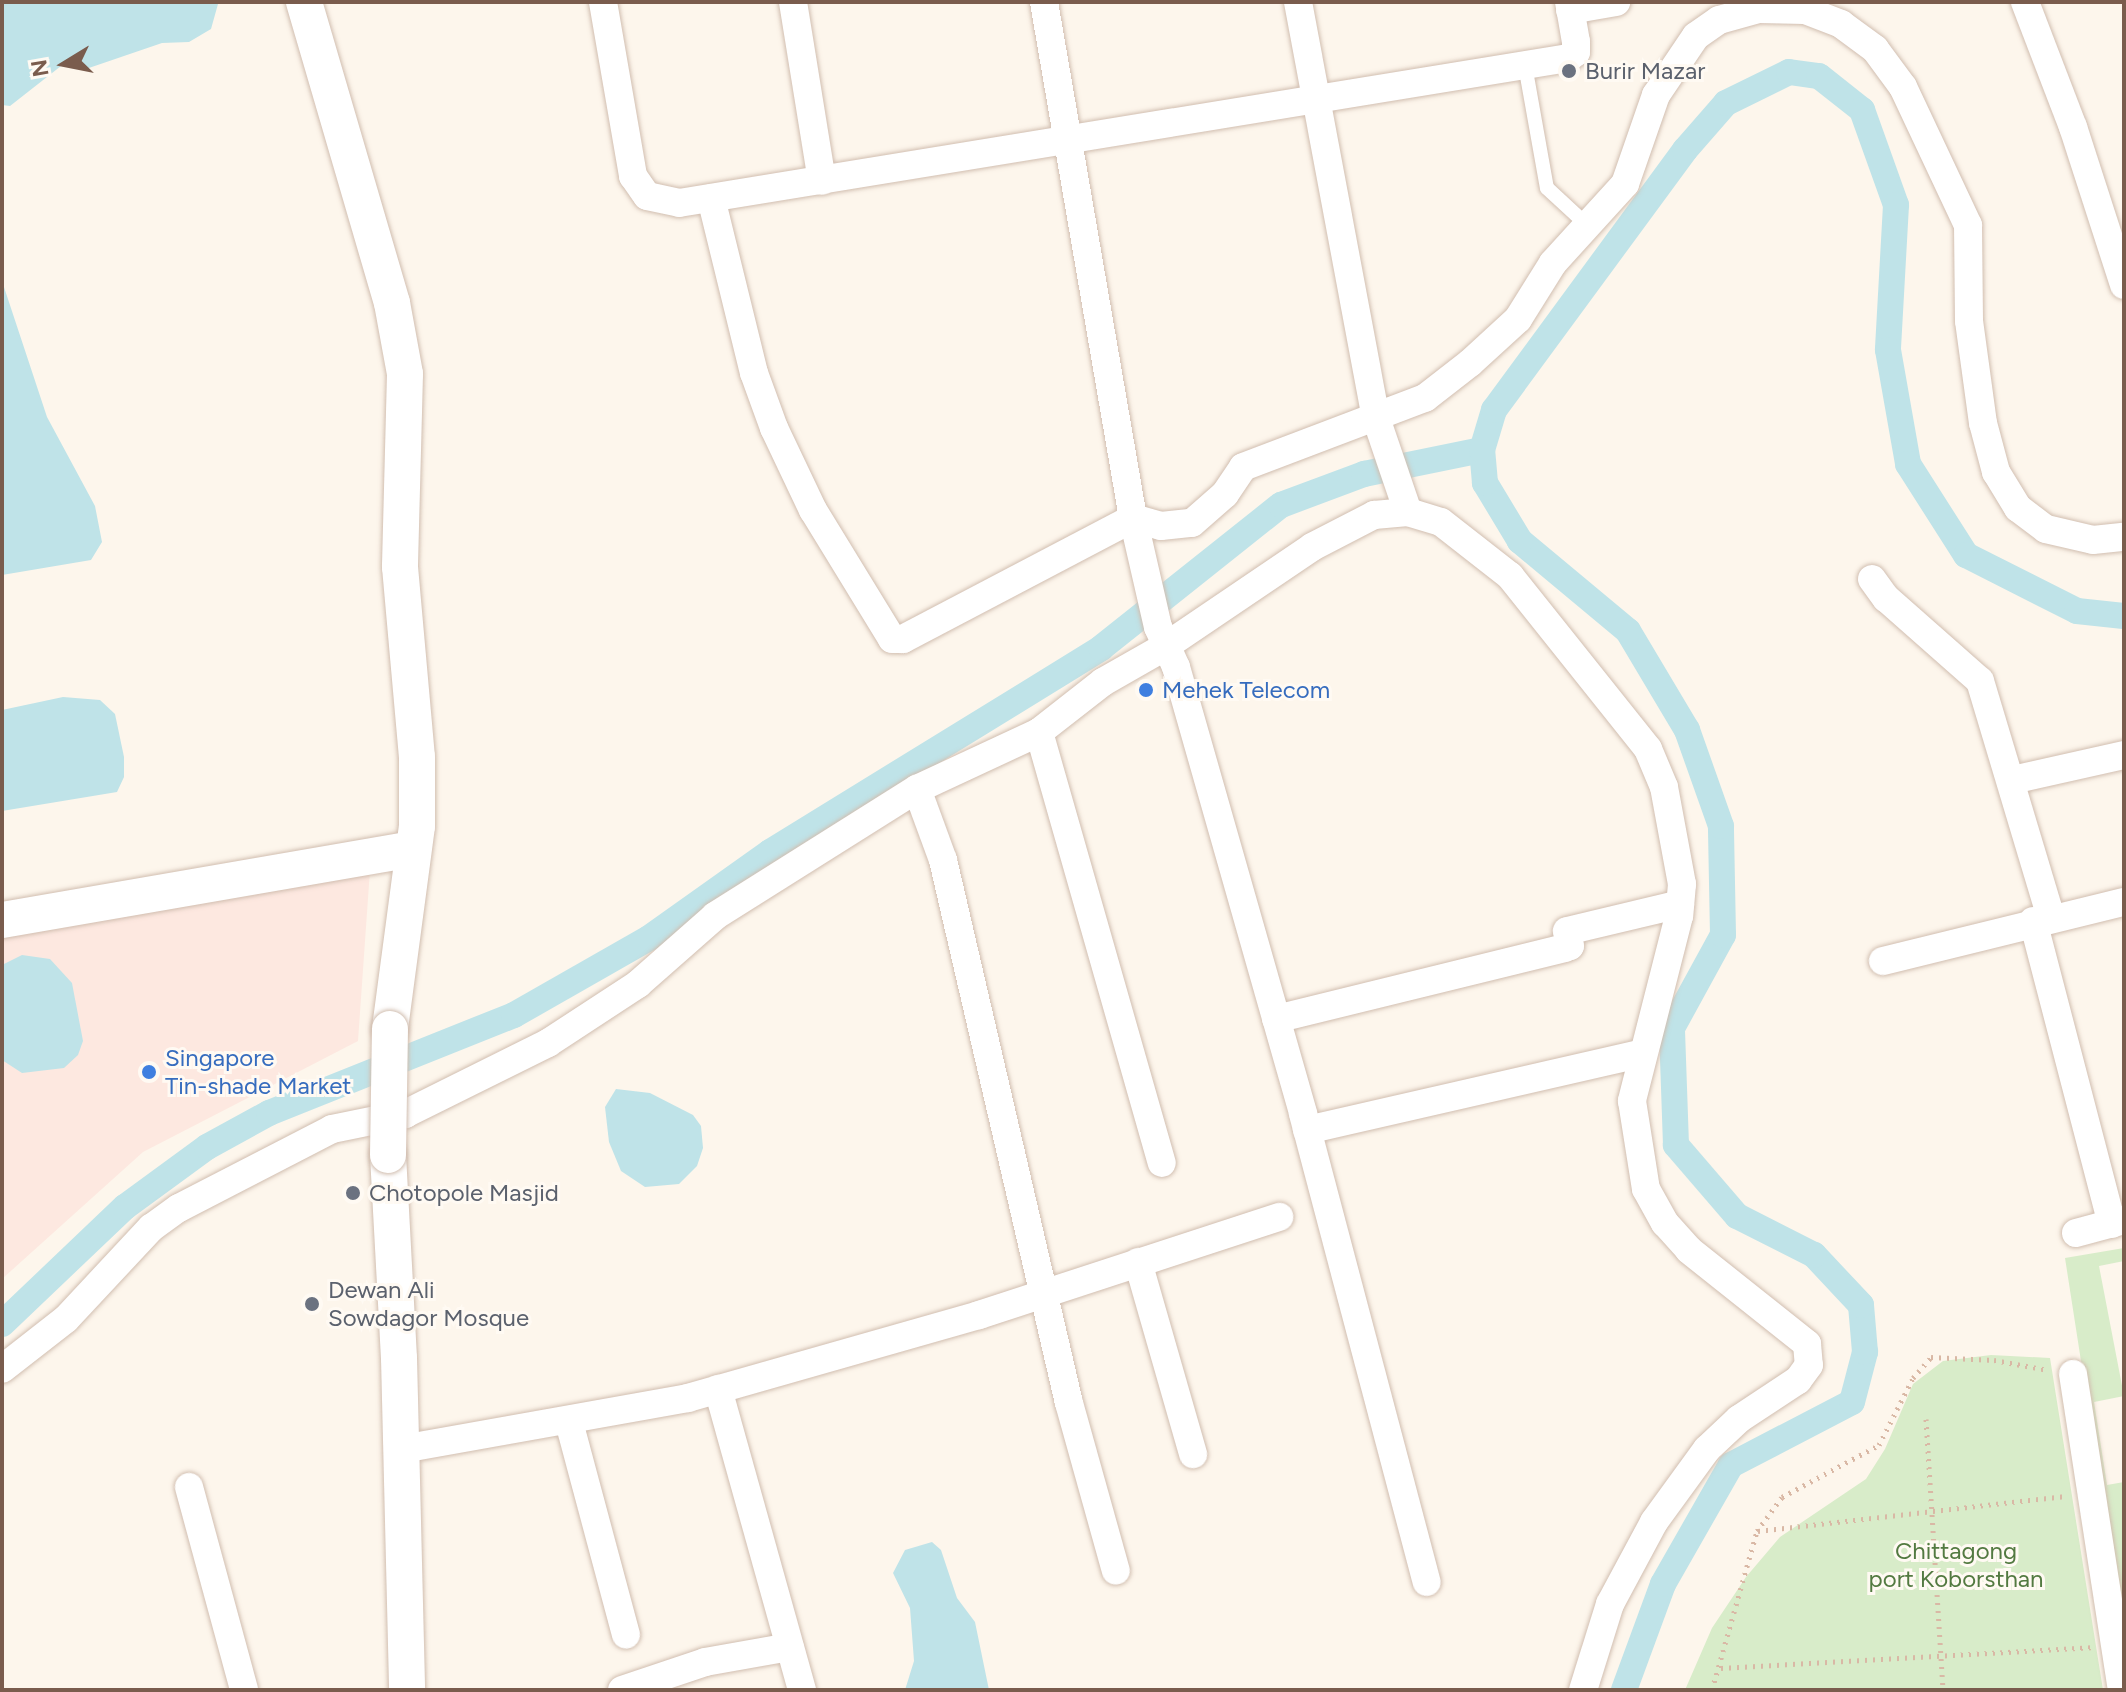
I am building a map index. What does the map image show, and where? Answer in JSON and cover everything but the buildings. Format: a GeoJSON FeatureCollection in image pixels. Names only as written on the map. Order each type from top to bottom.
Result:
{"type":"FeatureCollection","features":[{"type":"Feature","properties":{"kind":"street"},"geometry":{"type":"LineString","coordinates":[[304,2],[401,343],[400,567],[417,757],[417,826],[411,849],[390,1029],[388,1155],[402,1449],[407,1690]]}},
{"type":"Feature","properties":{"kind":"street"},"geometry":{"type":"LineString","coordinates":[[603,2],[633,176],[659,202],[711,198],[822,181],[1316,102],[1525,65],[1576,52],[1570,6],[1616,2]]}},
{"type":"Feature","properties":{"kind":"street"},"geometry":{"type":"LineString","coordinates":[[793,2],[822,181]]}},
{"type":"Feature","properties":{"kind":"street"},"geometry":{"type":"LineString","coordinates":[[1044,2],[1133,518],[1162,636],[1307,1130],[1427,1582]]}},
{"type":"Feature","properties":{"kind":"street"},"geometry":{"type":"LineString","coordinates":[[1298,2],[1378,423],[1405,502],[1441,522],[1510,576],[1648,749],[1674,828],[1680,904],[1640,1054],[1632,1101],[1646,1189],[1665,1223],[1689,1250],[1793,1328],[1807,1344],[1809,1365],[1798,1380],[1739,1419],[1675,1491],[1635,1552],[1610,1604],[1583,1690]]}},
{"type":"Feature","properties":{"kind":"street"},"geometry":{"type":"LineString","coordinates":[[2025,2],[2073,127],[2124,285]]}},
{"type":"Feature","properties":{"kind":"street"},"geometry":{"type":"LineString","coordinates":[[711,198],[754,373],[774,428],[813,510],[892,639],[903,639],[1133,518],[1161,526],[1192,523],[1225,494],[1243,467],[1378,423],[1425,398],[1470,363],[1518,319],[1553,263],[1625,184],[1656,95],[1696,36],[1719,20],[1759,9],[1805,6],[1841,24],[1875,49],[1903,87],[1952,184],[1968,225],[1969,321],[1983,423],[1996,472],[2018,508],[2046,529],[2093,540],[2124,537]]}},
{"type":"Feature","properties":{"kind":"street"},"geometry":{"type":"LineString","coordinates":[[2,1369],[66,1319],[151,1228],[179,1208],[332,1129],[405,1114],[548,1043],[608,1006],[715,916],[917,789],[1039,732],[1162,636],[1322,541],[1405,502]]}},
{"type":"Feature","properties":{"kind":"street"},"geometry":{"type":"LineString","coordinates":[[1872,579],[1886,598],[1980,681],[2012,780],[2042,919],[2118,1222],[2076,1233]]}},
{"type":"Feature","properties":{"kind":"street"},"geometry":{"type":"LineString","coordinates":[[1039,732],[1162,1163]]}},
{"type":"Feature","properties":{"kind":"street"},"geometry":{"type":"LineString","coordinates":[[2012,780],[2124,755]]}},
{"type":"Feature","properties":{"kind":"street"},"geometry":{"type":"LineString","coordinates":[[917,789],[943,860],[1069,1403],[1116,1571]]}},
{"type":"Feature","properties":{"kind":"street"},"geometry":{"type":"LineString","coordinates":[[2,920],[411,849]]}},
{"type":"Feature","properties":{"kind":"street"},"geometry":{"type":"LineString","coordinates":[[1883,961],[2042,919],[2124,902]]}},
{"type":"Feature","properties":{"kind":"street"},"geometry":{"type":"LineString","coordinates":[[1276,1019],[1564,948],[1570,946],[1567,931],[1680,904]]}},
{"type":"Feature","properties":{"kind":"street"},"geometry":{"type":"LineString","coordinates":[[1307,1130],[1640,1054]]}},
{"type":"Feature","properties":{"kind":"street"},"geometry":{"type":"LineString","coordinates":[[402,1449],[569,1422],[718,1389],[1045,1292],[1279,1217]]}},
{"type":"Feature","properties":{"kind":"street"},"geometry":{"type":"LineString","coordinates":[[1138,1262],[1193,1454]]}},
{"type":"Feature","properties":{"kind":"street"},"geometry":{"type":"LineString","coordinates":[[2073,1374],[2122,1690]]}},
{"type":"Feature","properties":{"kind":"street"},"geometry":{"type":"LineString","coordinates":[[718,1389],[802,1690]]}},
{"type":"Feature","properties":{"kind":"street"},"geometry":{"type":"LineString","coordinates":[[569,1422],[626,1634]]}},
{"type":"Feature","properties":{"kind":"street"},"geometry":{"type":"LineString","coordinates":[[189,1487],[244,1690]]}},
{"type":"Feature","properties":{"kind":"street"},"geometry":{"type":"LineString","coordinates":[[622,1690],[705,1662],[790,1647]]}},
{"type":"Feature","properties":{"kind":"lane"},"geometry":{"type":"LineString","coordinates":[[1525,65],[1547,188],[1587,225]]}},
{"type":"Feature","properties":{"kind":"path"},"geometry":{"type":"LineString","coordinates":[[1712,1690],[1721,1668],[1757,1531],[1782,1497],[1879,1445],[1913,1378],[1931,1357],[1994,1360],[2073,1374]]}},
{"type":"Feature","properties":{"kind":"path"},"geometry":{"type":"LineString","coordinates":[[1926,1419],[1943,1690]]}},
{"type":"Feature","properties":{"kind":"path"},"geometry":{"type":"LineString","coordinates":[[1757,1531],[2091,1493]]}},
{"type":"Feature","properties":{"kind":"path"},"geometry":{"type":"LineString","coordinates":[[1721,1668],[2115,1645]]}},
{"type":"Feature","properties":{"kind":"shaded area","name":"Singapore Tin-shade Market"},"geometry":{"type":"Polygon","coordinates":[[[370,870],[358,1041],[143,1152],[2,1279],[2,935],[370,870]]]}},
{"type":"Feature","properties":{"kind":"green space"},"geometry":{"type":"Polygon","coordinates":[[[2124,1248],[2124,1261],[2099,1266],[2124,1396],[2094,1402],[2107,1485],[2124,1482],[2124,1638],[2065,1258],[2124,1248]]]}},
{"type":"Feature","properties":{"kind":"green space","name":"Chittagong port Koborsthan"},"geometry":{"type":"Polygon","coordinates":[[[1991,1355],[2050,1358],[2103,1690],[1685,1690],[1712,1628],[1746,1577],[1780,1537],[1866,1479],[1885,1449],[1913,1384],[1943,1361],[1991,1355]]]}},
{"type":"Feature","properties":{"kind":"water"},"geometry":{"type":"Polygon","coordinates":[[[2,2],[218,4],[211,29],[189,42],[162,43],[83,70],[61,66],[10,106],[2,105],[2,2]]]}},
{"type":"Feature","properties":{"kind":"water"},"geometry":{"type":"Polygon","coordinates":[[[2,281],[47,417],[95,506],[102,542],[91,560],[2,575],[2,281]]]}},
{"type":"Feature","properties":{"kind":"water"},"geometry":{"type":"Polygon","coordinates":[[[63,697],[100,700],[115,714],[124,757],[124,777],[117,792],[2,811],[2,710],[63,697]]]}},
{"type":"Feature","properties":{"kind":"water"},"geometry":{"type":"Polygon","coordinates":[[[22,955],[50,959],[72,983],[83,1041],[78,1055],[64,1068],[22,1073],[2,1060],[2,965],[22,955]]]}},
{"type":"Feature","properties":{"kind":"water"},"geometry":{"type":"Polygon","coordinates":[[[616,1089],[650,1093],[693,1115],[701,1126],[703,1148],[697,1166],[679,1184],[645,1187],[621,1171],[609,1142],[605,1107],[616,1089]]]}},
{"type":"Feature","properties":{"kind":"water"},"geometry":{"type":"Polygon","coordinates":[[[932,1542],[941,1550],[957,1598],[975,1622],[989,1690],[905,1690],[914,1661],[910,1608],[893,1573],[905,1550],[932,1542]]]}},
{"type":"Feature","properties":{"kind":"waterway"},"geometry":{"type":"LineString","coordinates":[[1624,1690],[1663,1584],[1731,1465],[1852,1402],[1865,1352],[1861,1305],[1814,1255],[1737,1216],[1676,1145],[1672,1028],[1723,935],[1721,826],[1687,730],[1628,631],[1520,541],[1485,483],[1482,450],[1494,410],[1685,150],[1726,103],[1789,72],[1819,76],[1862,110],[1896,205],[1888,350],[1908,464],[1966,555],[2077,611],[2124,616]]}},
{"type":"Feature","properties":{"kind":"waterway"},"geometry":{"type":"LineString","coordinates":[[2,1324],[125,1207],[207,1147],[269,1113],[514,1015],[649,938],[770,852],[1101,648],[1281,505],[1364,474],[1482,450]]}},
{"type":"Feature","properties":{"kind":"place","name":"Burir Mazar"},"geometry":{"type":"Point","coordinates":[1569,71]}},
{"type":"Feature","properties":{"kind":"place","name":"Mehek Telecom"},"geometry":{"type":"Point","coordinates":[1146,690]}},
{"type":"Feature","properties":{"kind":"place","name":"Singapore Tin-shade Market"},"geometry":{"type":"Point","coordinates":[149,1072]}},
{"type":"Feature","properties":{"kind":"place","name":"Chotopole Masjid"},"geometry":{"type":"Point","coordinates":[353,1193]}},
{"type":"Feature","properties":{"kind":"place","name":"Dewan Ali Sowdagor Mosque"},"geometry":{"type":"Point","coordinates":[312,1304]}}]}
